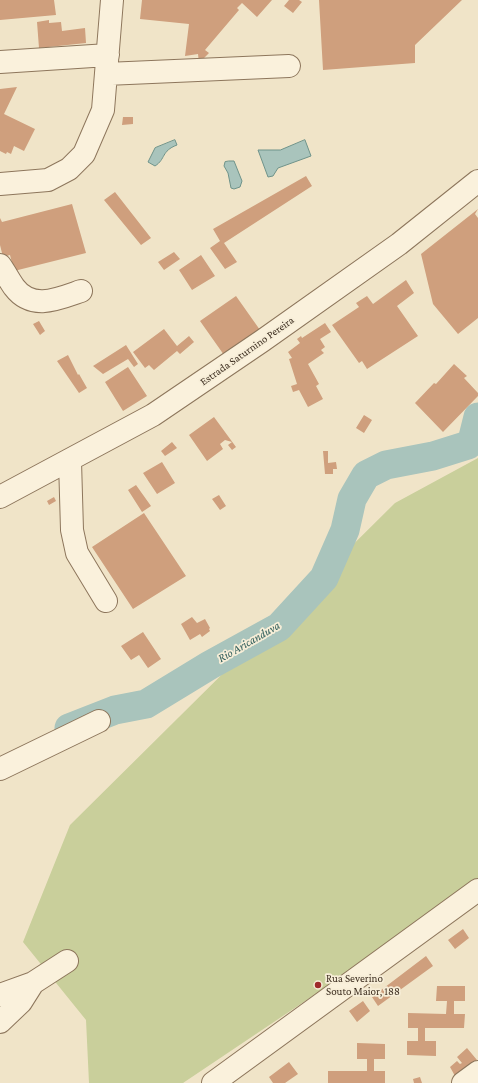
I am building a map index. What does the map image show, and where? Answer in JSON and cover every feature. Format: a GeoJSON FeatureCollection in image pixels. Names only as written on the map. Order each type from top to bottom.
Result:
{"type":"FeatureCollection","features":[{"type":"Feature","properties":{"kind":"street"},"geometry":{"type":"LineString","coordinates":[[0,184],[48,180],[69,169],[84,154],[104,110],[112,0]]}},
{"type":"Feature","properties":{"kind":"street"},"geometry":{"type":"LineString","coordinates":[[0,62],[107,65],[289,66]]}},
{"type":"Feature","properties":{"kind":"street","name":"Estrada Saturnino Pereira"},"geometry":{"type":"LineString","coordinates":[[0,497],[70,461],[153,415],[262,342],[399,244],[478,181]]}},
{"type":"Feature","properties":{"kind":"street"},"geometry":{"type":"LineString","coordinates":[[0,265],[14,288],[31,300],[42,302],[51,301],[80,291]]}},
{"type":"Feature","properties":{"kind":"street"},"geometry":{"type":"LineString","coordinates":[[70,461],[72,530],[77,553],[106,601]]}},
{"type":"Feature","properties":{"kind":"street"},"geometry":{"type":"LineString","coordinates":[[0,769],[98,721]]}},
{"type":"Feature","properties":{"kind":"street"},"geometry":{"type":"LineString","coordinates":[[214,1083],[478,890]]}},
{"type":"Feature","properties":{"kind":"street"},"geometry":{"type":"LineString","coordinates":[[0,995],[33,983],[68,961]]}},
{"type":"Feature","properties":{"kind":"street"},"geometry":{"type":"LineString","coordinates":[[0,1022],[21,1002],[33,983]]}},
{"type":"Feature","properties":{"kind":"street"},"geometry":{"type":"LineString","coordinates":[[463,1083],[478,1072]]}},
{"type":"Feature","properties":{"kind":"green space"},"geometry":{"type":"Polygon","coordinates":[[[478,458],[478,885],[183,1083],[89,1083],[86,1020],[23,942],[70,825],[395,503],[478,458]]]}},
{"type":"Feature","properties":{"kind":"water"},"geometry":{"type":"Polygon","coordinates":[[[175,140],[177,145],[168,150],[161,161],[155,166],[148,162],[155,148],[175,140]]]}},
{"type":"Feature","properties":{"kind":"water"},"geometry":{"type":"Polygon","coordinates":[[[305,140],[311,156],[278,168],[273,176],[268,177],[258,150],[280,150],[305,140]]]}},
{"type":"Feature","properties":{"kind":"water"},"geometry":{"type":"Polygon","coordinates":[[[234,161],[242,181],[240,187],[234,189],[231,188],[228,173],[224,166],[225,162],[234,161]]]}},
{"type":"Feature","properties":{"kind":"building"},"geometry":{"type":"Polygon","coordinates":[[[0,0],[54,0],[56,15],[0,20],[0,0]]]}},
{"type":"Feature","properties":{"kind":"building"},"geometry":{"type":"Polygon","coordinates":[[[142,0],[272,0],[257,17],[242,3],[237,8],[239,10],[205,50],[209,53],[199,63],[198,54],[185,56],[189,24],[140,19],[142,0]]]}},
{"type":"Feature","properties":{"kind":"building"},"geometry":{"type":"Polygon","coordinates":[[[289,0],[299,0],[302,2],[293,13],[284,6],[289,0]]]}},
{"type":"Feature","properties":{"kind":"building"},"geometry":{"type":"Polygon","coordinates":[[[319,0],[462,0],[415,45],[415,63],[323,70],[319,0]]]}},
{"type":"Feature","properties":{"kind":"building"},"geometry":{"type":"Polygon","coordinates":[[[49,20],[49,23],[61,22],[62,31],[85,28],[86,43],[39,48],[37,22],[49,20]]]}},
{"type":"Feature","properties":{"kind":"building"},"geometry":{"type":"Polygon","coordinates":[[[17,87],[4,114],[35,129],[24,151],[14,146],[11,154],[7,152],[6,154],[0,151],[0,89],[17,87]]]}},
{"type":"Feature","properties":{"kind":"building"},"geometry":{"type":"Polygon","coordinates":[[[123,117],[133,117],[133,124],[122,125],[123,117]]]}},
{"type":"Feature","properties":{"kind":"building"},"geometry":{"type":"Polygon","coordinates":[[[306,176],[312,186],[224,243],[237,262],[225,269],[210,248],[220,241],[213,229],[306,176]]]}},
{"type":"Feature","properties":{"kind":"building"},"geometry":{"type":"Polygon","coordinates":[[[115,192],[151,238],[141,245],[104,200],[115,192]]]}},
{"type":"Feature","properties":{"kind":"building"},"geometry":{"type":"Polygon","coordinates":[[[72,204],[86,253],[14,271],[10,255],[3,257],[0,245],[0,218],[2,222],[72,204]]]}},
{"type":"Feature","properties":{"kind":"building"},"geometry":{"type":"Polygon","coordinates":[[[478,209],[475,214],[478,218],[478,318],[458,334],[433,304],[421,254],[478,209]]]}},
{"type":"Feature","properties":{"kind":"building"},"geometry":{"type":"Polygon","coordinates":[[[174,252],[180,259],[164,270],[158,262],[174,252]]]}},
{"type":"Feature","properties":{"kind":"building"},"geometry":{"type":"Polygon","coordinates":[[[201,255],[215,276],[192,290],[179,270],[201,255]]]}},
{"type":"Feature","properties":{"kind":"building"},"geometry":{"type":"Polygon","coordinates":[[[406,280],[414,293],[397,306],[418,336],[367,369],[362,361],[359,363],[332,325],[359,307],[356,303],[367,296],[373,304],[406,280]]]}},
{"type":"Feature","properties":{"kind":"building"},"geometry":{"type":"Polygon","coordinates":[[[236,296],[260,330],[224,355],[200,321],[236,296]]]}},
{"type":"Feature","properties":{"kind":"building"},"geometry":{"type":"Polygon","coordinates":[[[39,321],[45,331],[40,335],[33,324],[39,321]]]}},
{"type":"Feature","properties":{"kind":"building"},"geometry":{"type":"Polygon","coordinates":[[[325,323],[331,332],[320,339],[325,347],[321,350],[324,353],[308,364],[319,384],[316,386],[323,399],[308,407],[299,390],[293,392],[291,386],[297,384],[289,359],[292,358],[288,352],[300,343],[297,339],[301,336],[302,338],[325,323]]]}},
{"type":"Feature","properties":{"kind":"building"},"geometry":{"type":"Polygon","coordinates":[[[164,329],[177,346],[189,336],[194,342],[180,354],[177,351],[154,370],[149,365],[145,368],[133,352],[164,329]]]}},
{"type":"Feature","properties":{"kind":"building"},"geometry":{"type":"Polygon","coordinates":[[[126,345],[138,364],[134,367],[128,359],[103,374],[93,366],[126,345]]]}},
{"type":"Feature","properties":{"kind":"building"},"geometry":{"type":"Polygon","coordinates":[[[68,355],[78,375],[79,374],[87,388],[79,393],[57,361],[68,355]]]}},
{"type":"Feature","properties":{"kind":"building"},"geometry":{"type":"Polygon","coordinates":[[[454,364],[467,376],[464,378],[478,393],[478,396],[443,432],[415,403],[434,383],[436,384],[454,364]]]}},
{"type":"Feature","properties":{"kind":"building"},"geometry":{"type":"Polygon","coordinates":[[[128,367],[147,396],[123,411],[105,382],[128,367]]]}},
{"type":"Feature","properties":{"kind":"building"},"geometry":{"type":"Polygon","coordinates":[[[364,415],[372,420],[364,433],[356,428],[364,415]]]}},
{"type":"Feature","properties":{"kind":"building"},"geometry":{"type":"Polygon","coordinates":[[[214,417],[236,447],[232,450],[228,445],[232,442],[225,440],[220,444],[223,449],[207,461],[189,435],[214,417]]]}},
{"type":"Feature","properties":{"kind":"building"},"geometry":{"type":"Polygon","coordinates":[[[172,442],[177,448],[165,456],[161,451],[172,442]]]}},
{"type":"Feature","properties":{"kind":"building"},"geometry":{"type":"Polygon","coordinates":[[[323,451],[328,451],[328,463],[336,462],[337,469],[333,469],[333,474],[325,474],[323,451]]]}},
{"type":"Feature","properties":{"kind":"building"},"geometry":{"type":"Polygon","coordinates":[[[162,462],[175,483],[157,494],[143,473],[162,462]]]}},
{"type":"Feature","properties":{"kind":"building"},"geometry":{"type":"Polygon","coordinates":[[[136,485],[151,506],[142,512],[128,490],[136,485]]]}},
{"type":"Feature","properties":{"kind":"building"},"geometry":{"type":"Polygon","coordinates":[[[219,495],[226,506],[220,510],[212,499],[219,495]]]}},
{"type":"Feature","properties":{"kind":"building"},"geometry":{"type":"Polygon","coordinates":[[[54,497],[56,501],[49,505],[47,501],[54,497]]]}},
{"type":"Feature","properties":{"kind":"building"},"geometry":{"type":"Polygon","coordinates":[[[144,513],[186,576],[133,609],[92,547],[144,513]]]}},
{"type":"Feature","properties":{"kind":"building"},"geometry":{"type":"Polygon","coordinates":[[[192,617],[197,623],[205,619],[210,631],[202,637],[200,634],[190,640],[181,624],[192,617]]]}},
{"type":"Feature","properties":{"kind":"building"},"geometry":{"type":"Polygon","coordinates":[[[143,632],[161,659],[148,668],[139,655],[131,660],[121,646],[143,632]]]}},
{"type":"Feature","properties":{"kind":"building"},"geometry":{"type":"Polygon","coordinates":[[[463,929],[469,938],[455,949],[448,940],[463,929]]]}},
{"type":"Feature","properties":{"kind":"building"},"geometry":{"type":"Polygon","coordinates":[[[426,956],[433,966],[378,1006],[372,997],[426,956]]]}},
{"type":"Feature","properties":{"kind":"building"},"geometry":{"type":"Polygon","coordinates":[[[437,986],[465,986],[465,1001],[454,1001],[454,1014],[465,1014],[464,1028],[425,1028],[425,1041],[436,1041],[436,1056],[407,1055],[407,1041],[418,1041],[418,1028],[408,1028],[408,1013],[446,1014],[447,1001],[436,1001],[437,986]]]}},
{"type":"Feature","properties":{"kind":"building"},"geometry":{"type":"Polygon","coordinates":[[[363,1001],[370,1011],[357,1022],[349,1011],[363,1001]]]}},
{"type":"Feature","properties":{"kind":"building"},"geometry":{"type":"Polygon","coordinates":[[[357,1043],[385,1044],[385,1059],[374,1059],[374,1071],[385,1071],[385,1083],[328,1083],[328,1071],[367,1071],[367,1059],[357,1059],[357,1043]]]}},
{"type":"Feature","properties":{"kind":"building"},"geometry":{"type":"Polygon","coordinates":[[[467,1048],[477,1060],[455,1076],[450,1067],[457,1061],[460,1064],[462,1063],[457,1057],[467,1048]]]}},
{"type":"Feature","properties":{"kind":"building"},"geometry":{"type":"Polygon","coordinates":[[[289,1062],[298,1074],[285,1083],[273,1083],[269,1077],[289,1062]]]}},
{"type":"Feature","properties":{"kind":"building"},"geometry":{"type":"Polygon","coordinates":[[[420,1077],[422,1083],[414,1083],[413,1079],[420,1077]]]}},
{"type":"Feature","properties":{"kind":"waterway","name":"Rio Aricanduva"},"geometry":{"type":"LineString","coordinates":[[69,728],[115,710],[146,704],[210,665],[279,627],[324,578],[345,530],[352,499],[366,475],[386,465],[433,456],[468,445],[472,441],[478,417]]}},
{"type":"Feature","properties":{"kind":"place","name":"Rua Severino Souto Maior, 188"},"geometry":{"type":"Point","coordinates":[318,985]}}]}
